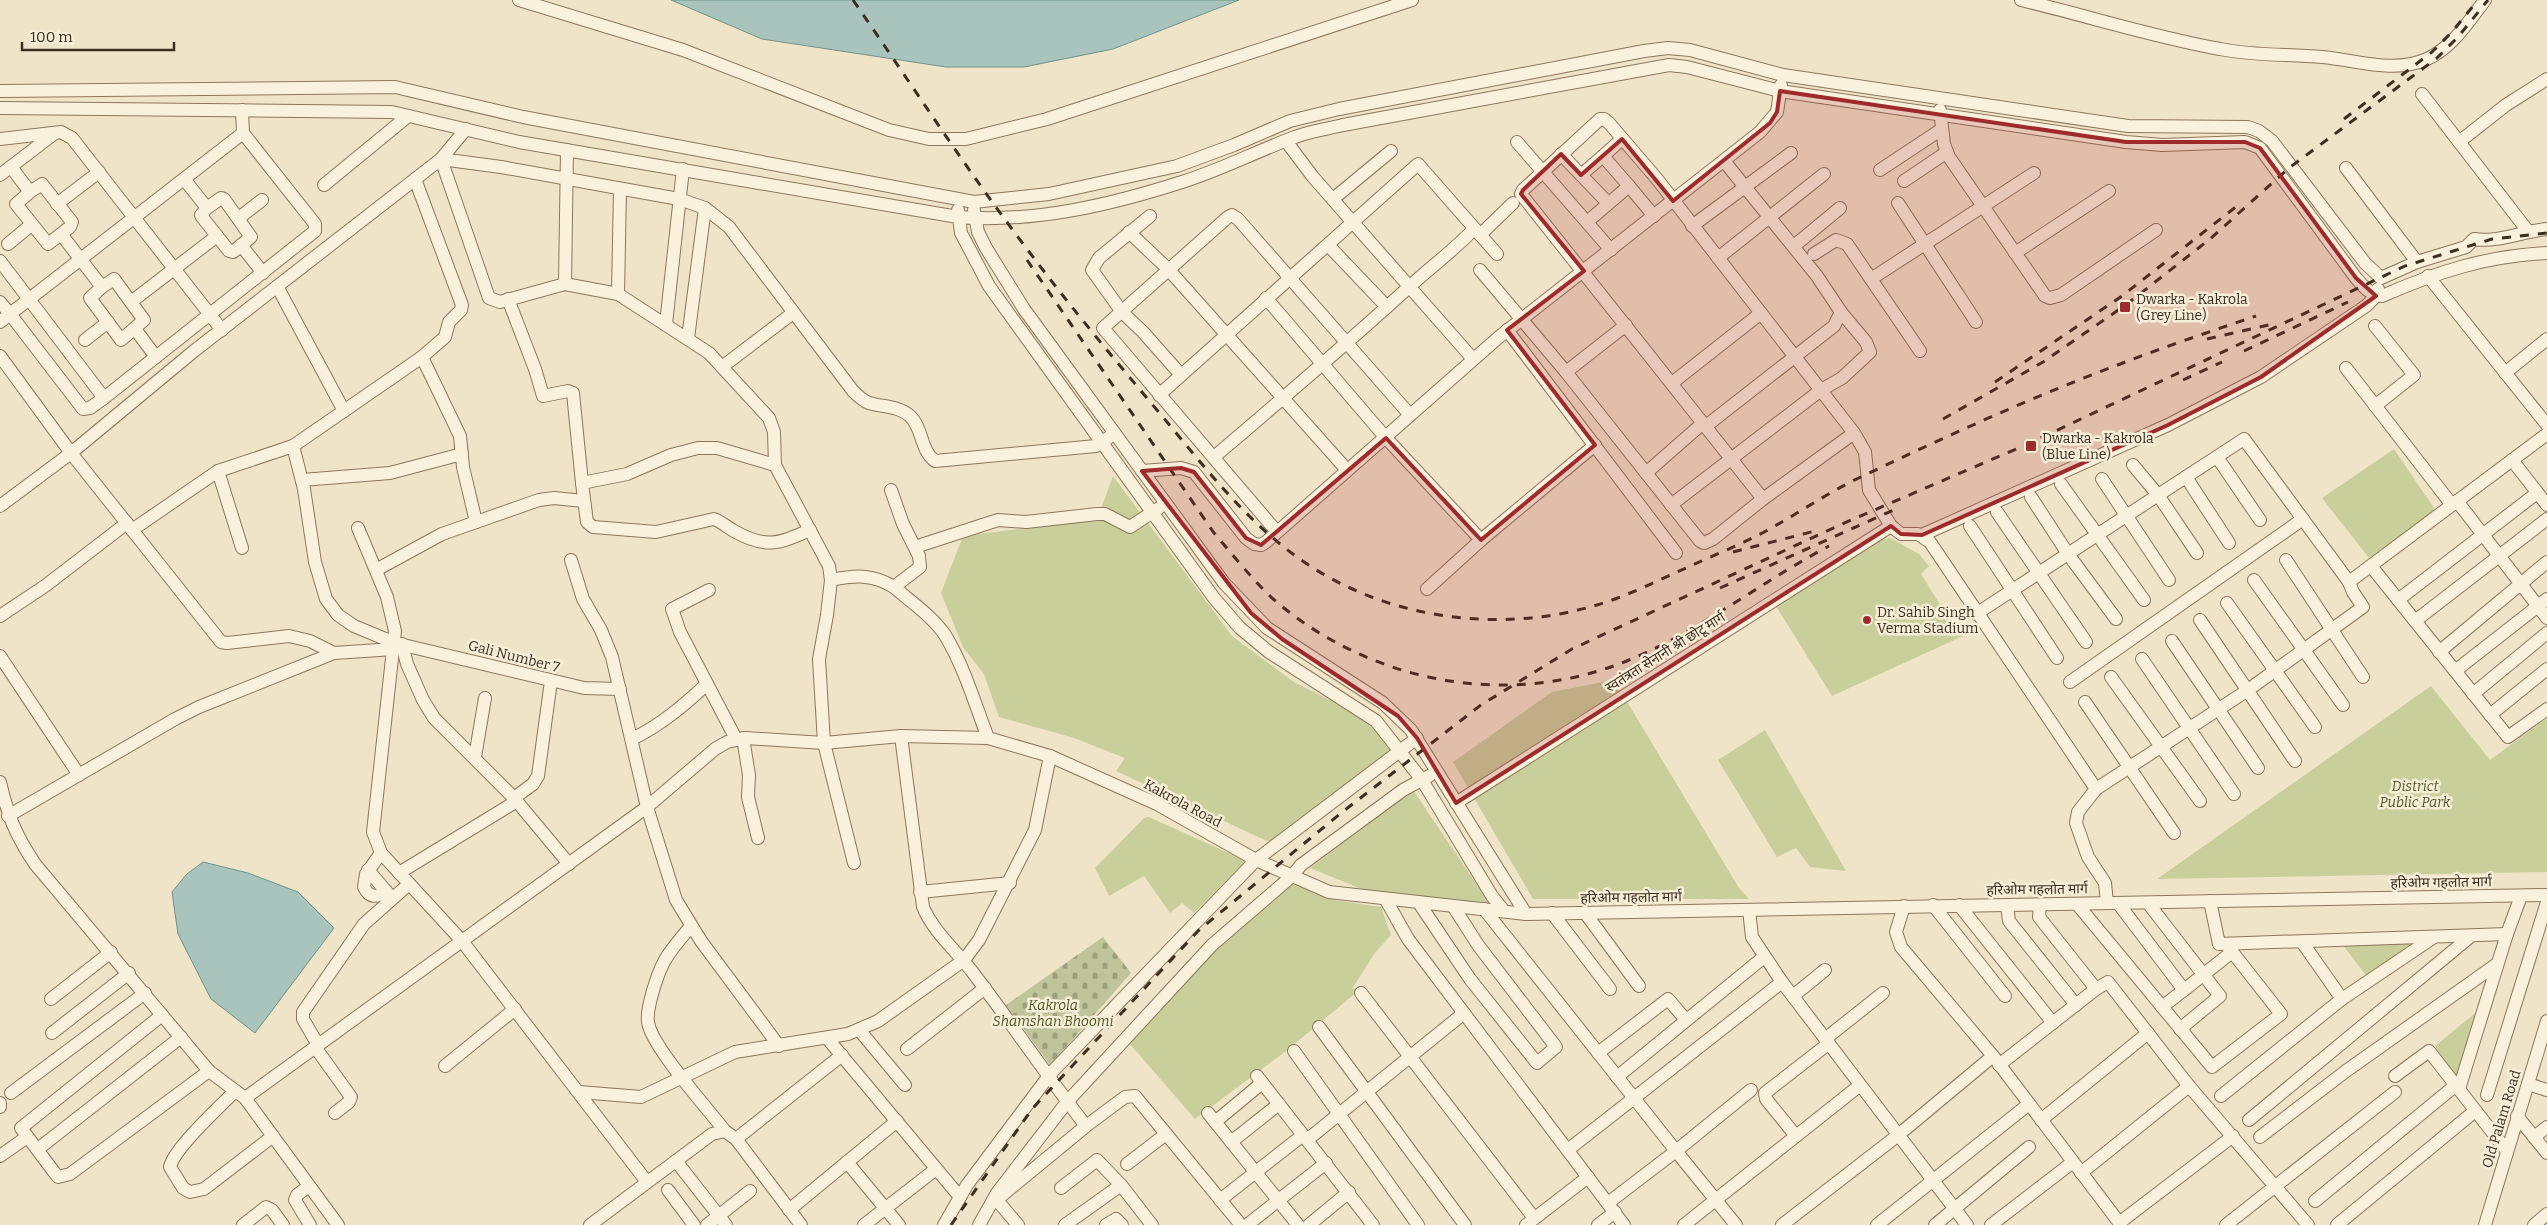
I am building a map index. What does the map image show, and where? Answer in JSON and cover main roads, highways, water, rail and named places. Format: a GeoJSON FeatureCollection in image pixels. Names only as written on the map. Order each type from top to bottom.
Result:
{"type":"FeatureCollection","features":[{"type":"Feature","properties":{"kind":"water"},"geometry":{"type":"Polygon","coordinates":[[[671,0],[1239,0],[1113,49],[1024,67],[946,67],[762,39],[671,0]]]}},
{"type":"Feature","properties":{"kind":"water"},"geometry":{"type":"Polygon","coordinates":[[[203,862],[248,873],[298,892],[334,928],[255,1033],[211,999],[178,934],[172,892],[187,874],[203,862]]]}},
{"type":"Feature","properties":{"kind":"railway"},"geometry":{"type":"LineString","coordinates":[[853,0],[937,124],[1041,267],[1219,484],[1260,527],[1306,564],[1363,594],[1395,605],[1428,613],[1496,620],[1564,613],[1597,605],[1642,588],[1746,541],[1852,481],[1989,418],[2132,359],[2256,316]]}},
{"type":"Feature","properties":{"kind":"railway"},"geometry":{"type":"LineString","coordinates":[[2344,119],[2432,52],[2452,32],[2478,0]]}},
{"type":"Feature","properties":{"kind":"railway"},"geometry":{"type":"LineString","coordinates":[[1943,419],[2043,362],[2127,304],[2210,239],[2289,168],[2437,58],[2458,37],[2488,0]]}},
{"type":"Feature","properties":{"kind":"railway"},"geometry":{"type":"LineString","coordinates":[[1995,382],[2122,296],[2237,206]]}},
{"type":"Feature","properties":{"kind":"railway"},"geometry":{"type":"LineString","coordinates":[[951,1225],[1032,1109],[1198,931],[1341,813],[1481,705],[1572,649],[1842,524],[2030,443],[2405,266],[2492,239],[2547,233]]}},
{"type":"Feature","properties":{"kind":"railway"},"geometry":{"type":"LineString","coordinates":[[1027,260],[1214,533],[1249,574],[1272,598],[1310,627],[1352,651],[1396,668],[1442,680],[1489,685],[1536,683],[1583,675],[1629,660],[1681,635],[1829,546]]}},
{"type":"Feature","properties":{"kind":"railway"},"geometry":{"type":"LineString","coordinates":[[2244,351],[2348,302]]}},
{"type":"Feature","properties":{"kind":"railway"},"geometry":{"type":"LineString","coordinates":[[2207,339],[2273,324]]}},
{"type":"Feature","properties":{"kind":"railway"},"geometry":{"type":"LineString","coordinates":[[2183,380],[2222,362]]}},
{"type":"Feature","properties":{"kind":"railway"},"geometry":{"type":"LineString","coordinates":[[1720,588],[1898,508]]}},
{"type":"Feature","properties":{"kind":"railway"},"geometry":{"type":"LineString","coordinates":[[1733,552],[1815,531]]}},
{"type":"Feature","properties":{"kind":"place","name":"Dwarka - Kakrola (Grey Line)"},"geometry":{"type":"Point","coordinates":[2125,307]}},
{"type":"Feature","properties":{"kind":"place","name":"Dwarka - Kakrola (Blue Line)"},"geometry":{"type":"Point","coordinates":[2031,446]}},
{"type":"Feature","properties":{"kind":"place","name":"Dr. Sahib Singh Verma Stadium"},"geometry":{"type":"Point","coordinates":[1867,620]}},
{"type":"Feature","properties":{"kind":"park label","name":"District Public Park"},"geometry":{"type":"Point","coordinates":[2415,794]}},
{"type":"Feature","properties":{"kind":"park label","name":"Kakrola Shamshan Bhoomi"},"geometry":{"type":"Point","coordinates":[1053,1014]}}]}
